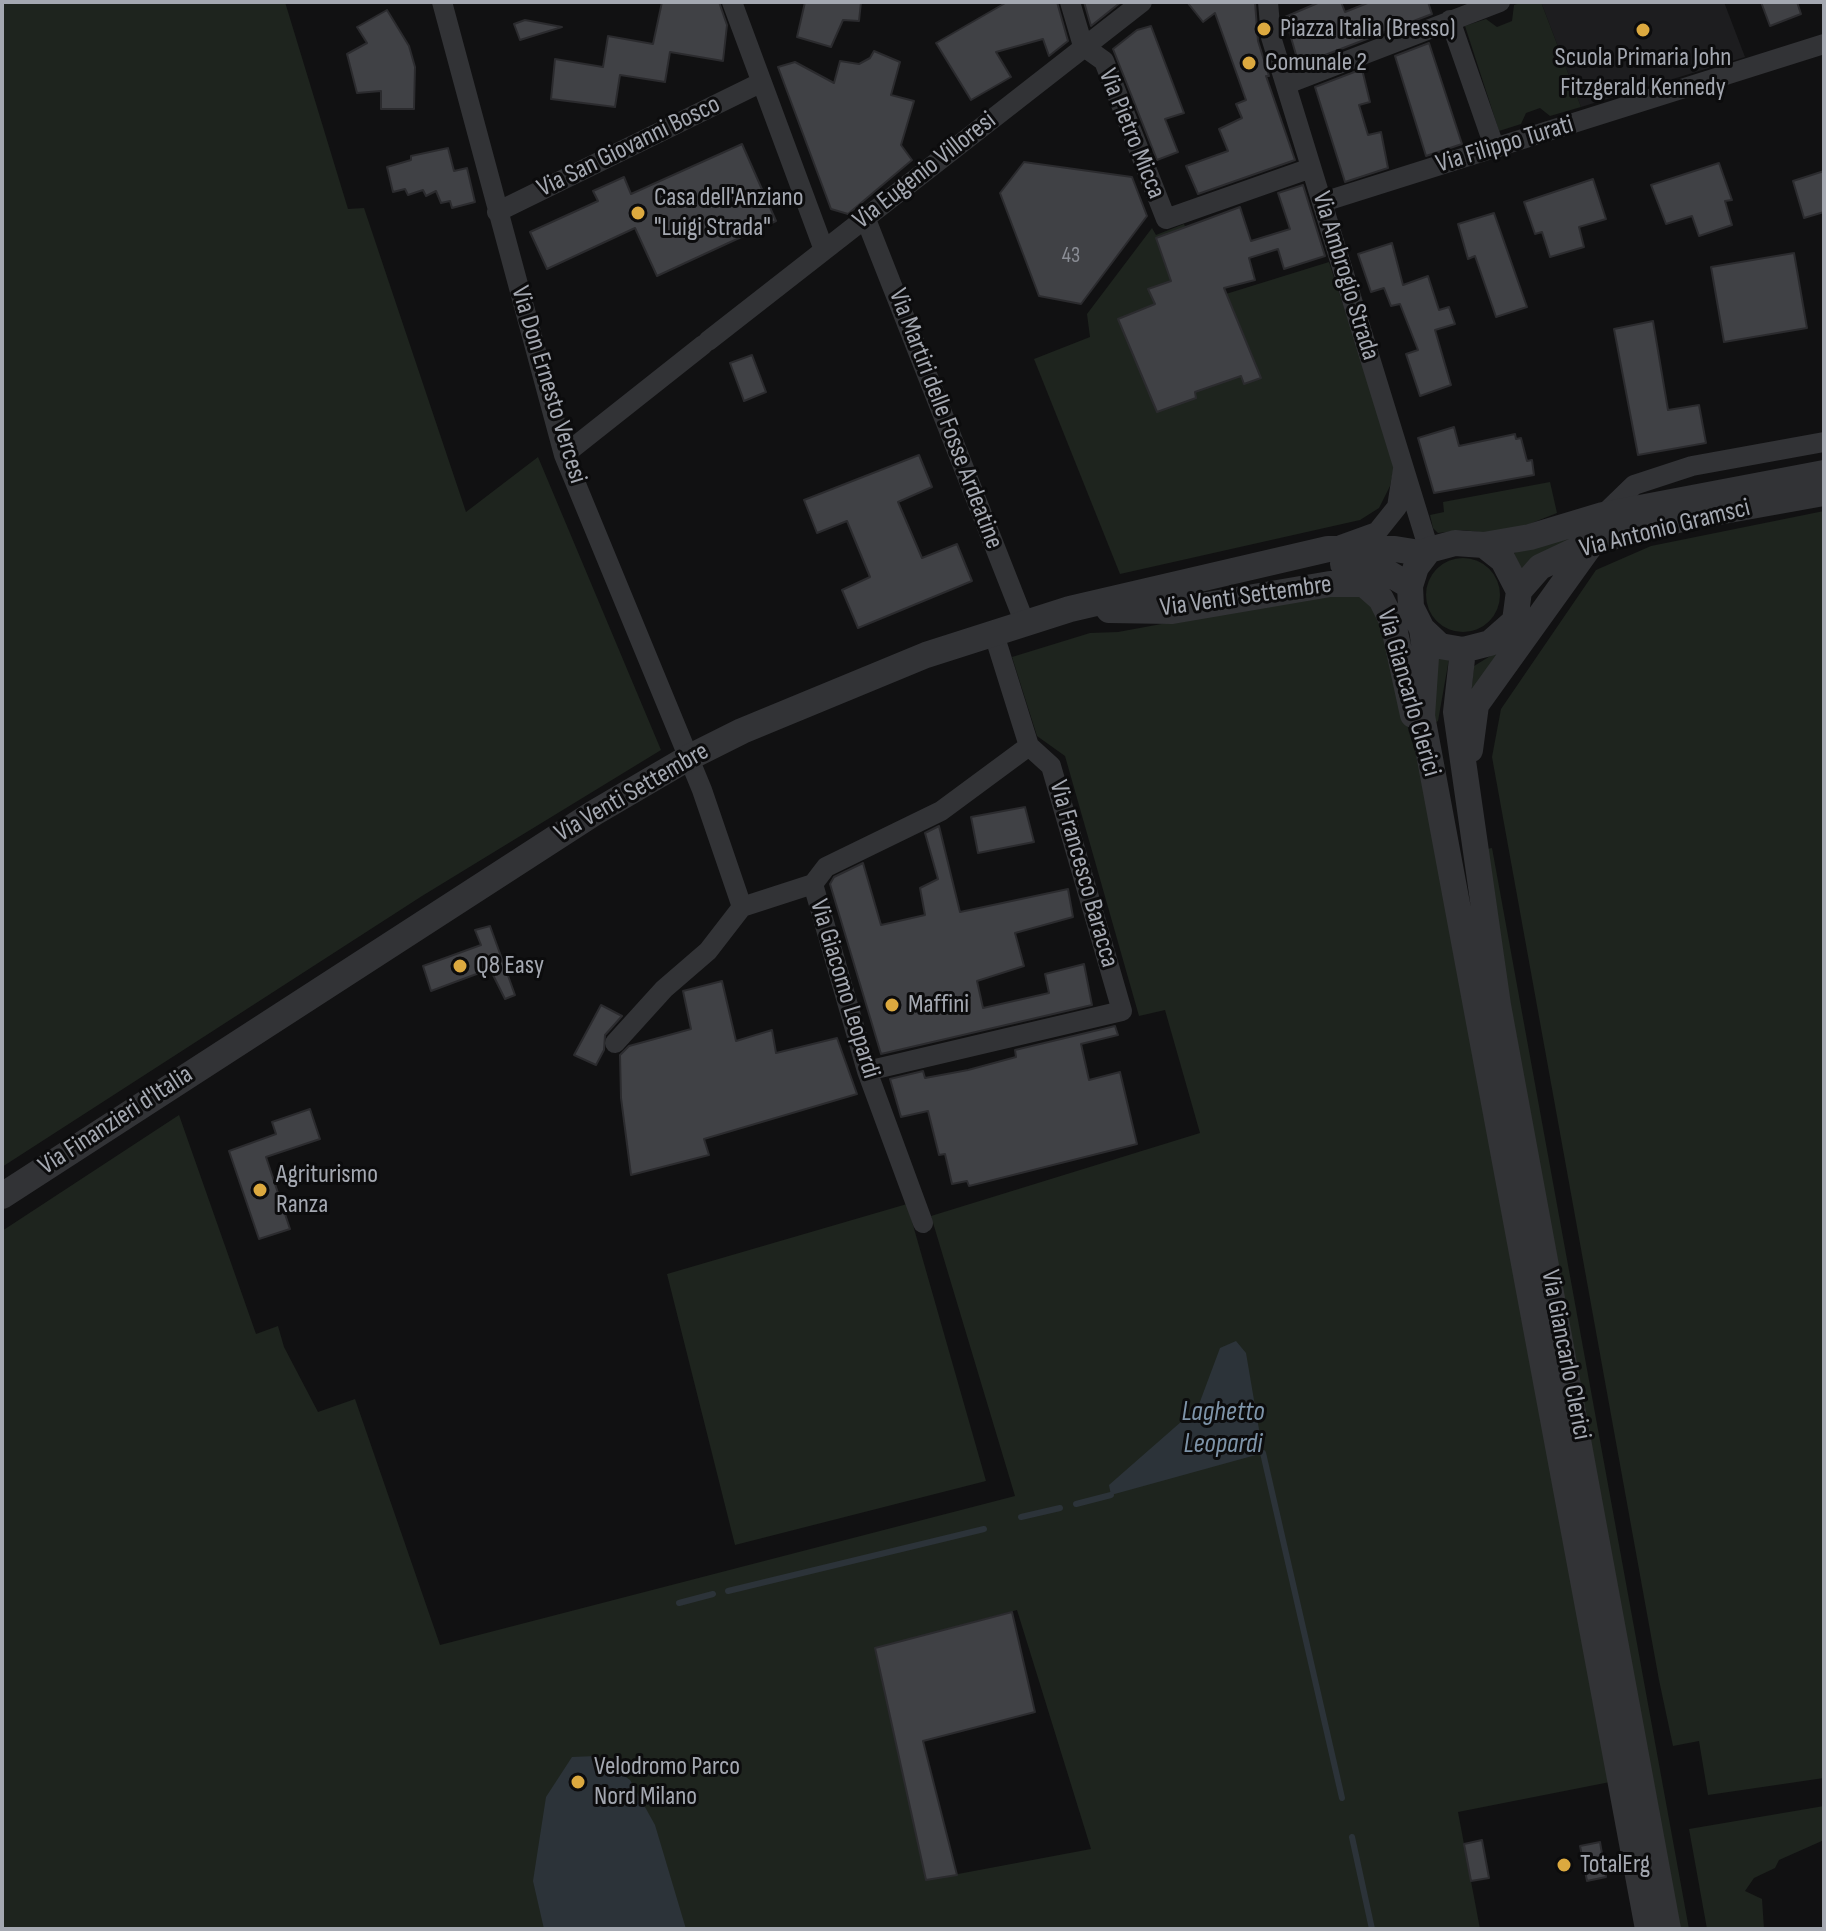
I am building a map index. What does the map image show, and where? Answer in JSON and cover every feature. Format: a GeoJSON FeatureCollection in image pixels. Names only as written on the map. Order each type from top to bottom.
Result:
{"type":"FeatureCollection","features":[{"type":"Feature","properties":{"kind":"street","name":"Via Don Ernesto Vercesi"},"geometry":{"type":"LineString","coordinates":[[442,2],[564,455],[688,758]]}},
{"type":"Feature","properties":{"kind":"street"},"geometry":{"type":"LineString","coordinates":[[732,2],[824,250]]}},
{"type":"Feature","properties":{"kind":"street"},"geometry":{"type":"LineString","coordinates":[[1070,2],[1083,46]]}},
{"type":"Feature","properties":{"kind":"street","name":"Via Eugenio Villoresi"},"geometry":{"type":"LineString","coordinates":[[564,455],[1142,2]]}},
{"type":"Feature","properties":{"kind":"street","name":"Via Ambrogio Strada"},"geometry":{"type":"LineString","coordinates":[[1268,2],[1271,37],[1428,552]]}},
{"type":"Feature","properties":{"kind":"street"},"geometry":{"type":"LineString","coordinates":[[1287,84],[1500,2]]}},
{"type":"Feature","properties":{"kind":"street"},"geometry":{"type":"LineString","coordinates":[[1450,20],[1495,149]]}},
{"type":"Feature","properties":{"kind":"street","name":"Via Filippo Turati"},"geometry":{"type":"LineString","coordinates":[[1323,202],[1824,44]]}},
{"type":"Feature","properties":{"kind":"street","name":"Via Pietro Micca"},"geometry":{"type":"LineString","coordinates":[[1083,46],[1104,61],[1166,219],[1311,168]]}},
{"type":"Feature","properties":{"kind":"street","name":"Via San Giovanni Bosco"},"geometry":{"type":"LineString","coordinates":[[497,212],[760,83]]}},
{"type":"Feature","properties":{"kind":"street","name":"Via Martiri delle Fosse Ardeatine"},"geometry":{"type":"LineString","coordinates":[[865,217],[1024,621]]}},
{"type":"Feature","properties":{"kind":"street","name":"Via Antonio Gramsci"},"geometry":{"type":"LineString","coordinates":[[1603,515],[1634,485],[1692,466],[1824,442]]}},
{"type":"Feature","properties":{"kind":"street"},"geometry":{"type":"LineString","coordinates":[[1328,549],[1377,532],[1397,507],[1403,465]]}},
{"type":"Feature","properties":{"kind":"street","name":"Via Antonio Gramsci"},"geometry":{"type":"LineString","coordinates":[[1484,545],[1521,540],[1603,515],[1824,473]]}},
{"type":"Feature","properties":{"kind":"street","name":"Via Antonio Gramsci"},"geometry":{"type":"LineString","coordinates":[[1519,591],[1540,567],[1593,542],[1690,517],[1824,493]]}},
{"type":"Feature","properties":{"kind":"street","name":"Via Giancarlo Clerici"},"geometry":{"type":"LineString","coordinates":[[1466,781],[1476,705],[1593,542]]}},
{"type":"Feature","properties":{"kind":"street"},"geometry":{"type":"LineString","coordinates":[[1455,543],[1484,545],[1503,560],[1519,591],[1515,621],[1490,643],[1463,650],[1440,646],[1422,629],[1411,607],[1410,586],[1428,552],[1455,543]]}},
{"type":"Feature","properties":{"kind":"street","name":"Via Venti Settembre"},"geometry":{"type":"LineString","coordinates":[[229,1047],[529,854],[688,758],[869,677],[1024,621],[1264,563],[1328,549],[1428,552]]}},
{"type":"Feature","properties":{"kind":"street","name":"Via Venti Settembre"},"geometry":{"type":"LineString","coordinates":[[1264,563],[1378,567],[1410,586]]}},
{"type":"Feature","properties":{"kind":"street","name":"Via Venti Settembre"},"geometry":{"type":"LineString","coordinates":[[1070,609],[1172,611],[1330,584],[1364,584],[1373,589]]}},
{"type":"Feature","properties":{"kind":"street","name":"Via Giancarlo Clerici"},"geometry":{"type":"LineString","coordinates":[[1373,589],[1393,623],[1410,707],[1439,798]]}},
{"type":"Feature","properties":{"kind":"street","name":"Via Giancarlo Clerici"},"geometry":{"type":"LineString","coordinates":[[1422,629],[1426,657],[1422,716],[1648,1929]]}},
{"type":"Feature","properties":{"kind":"street","name":"Via Francesco Baracca"},"geometry":{"type":"LineString","coordinates":[[867,1071],[1122,1011],[1051,766],[1029,746],[993,631]]}},
{"type":"Feature","properties":{"kind":"street","name":"Via Giancarlo Clerici"},"geometry":{"type":"LineString","coordinates":[[1463,650],[1456,712],[1498,1005],[1668,1929]]}},
{"type":"Feature","properties":{"kind":"street","name":"Via Francesco Baracca"},"geometry":{"type":"LineString","coordinates":[[813,884],[826,867],[941,811],[1029,746]]}},
{"type":"Feature","properties":{"kind":"street"},"geometry":{"type":"LineString","coordinates":[[615,1043],[664,989],[708,951],[742,907],[688,758]]}},
{"type":"Feature","properties":{"kind":"street","name":"Via Giacomo Leopardi"},"geometry":{"type":"LineString","coordinates":[[742,907],[813,884],[867,1071],[923,1223]]}},
{"type":"Feature","properties":{"kind":"street","name":"Via Finanzieri d'Italia"},"geometry":{"type":"LineString","coordinates":[[2,1196],[229,1047]]}},
{"type":"Feature","properties":{"kind":"shaded area"},"geometry":{"type":"Polygon","coordinates":[[[2,2],[285,2],[348,209],[364,208],[466,512],[538,457],[661,750],[422,896],[2,1167],[2,2]]]}},
{"type":"Feature","properties":{"kind":"shaded area","name":"Scuola Primaria John Fitzgerald Kennedy"},"geometry":{"type":"Polygon","coordinates":[[[1541,2],[1724,2],[1745,57],[1581,107],[1541,2]]]}},
{"type":"Feature","properties":{"kind":"shaded area"},"geometry":{"type":"Polygon","coordinates":[[[1541,2],[1581,107],[1550,116],[1540,108],[1526,113],[1521,124],[1499,131],[1465,26],[1486,19],[1497,27],[1512,21],[1514,5],[1541,2]]]}},
{"type":"Feature","properties":{"kind":"shaded area"},"geometry":{"type":"Polygon","coordinates":[[[1184,224],[1213,298],[1329,262],[1395,463],[1390,486],[1379,508],[1360,520],[1120,574],[1034,359],[1090,337],[1087,314],[1152,228],[1156,235],[1184,224]]]}},
{"type":"Feature","properties":{"kind":"shaded area"},"geometry":{"type":"Polygon","coordinates":[[[1550,482],[1557,513],[1502,535],[1463,530],[1438,533],[1433,528],[1430,515],[1444,512],[1443,502],[1550,482]]]}},
{"type":"Feature","properties":{"kind":"shaded area"},"geometry":{"type":"Polygon","coordinates":[[[1824,511],[1824,1778],[1708,1795],[1699,1741],[1673,1746],[1659,1680],[1492,757],[1501,709],[1596,570],[1651,546],[1824,511]]]}},
{"type":"Feature","properties":{"kind":"shaded area"},"geometry":{"type":"Polygon","coordinates":[[[1569,532],[1572,540],[1524,575],[1514,553],[1569,532]]]}},
{"type":"Feature","properties":{"kind":"shaded area"},"geometry":{"type":"Polygon","coordinates":[[[1463,558],[1484,564],[1494,574],[1500,595],[1494,616],[1484,626],[1463,632],[1442,626],[1432,616],[1426,595],[1432,574],[1442,564],[1463,558]]]}},
{"type":"Feature","properties":{"kind":"shaded area"},"geometry":{"type":"Polygon","coordinates":[[[1346,590],[1374,602],[1384,622],[1409,732],[1432,805],[1610,1782],[1458,1812],[1480,1929],[2,1929],[2,1231],[179,1115],[256,1334],[278,1326],[284,1347],[318,1412],[355,1399],[440,1645],[1015,1496],[931,1216],[1200,1133],[1165,1010],[1139,1016],[1065,756],[1037,736],[1012,657],[1090,633],[1118,632],[1346,590]],[[1017,1610],[875,1648],[926,1880],[1091,1849],[1017,1610]]]}},
{"type":"Feature","properties":{"kind":"shaded area"},"geometry":{"type":"Polygon","coordinates":[[[1505,647],[1470,703],[1474,666],[1505,647]]]}},
{"type":"Feature","properties":{"kind":"shaded area"},"geometry":{"type":"Polygon","coordinates":[[[1435,654],[1449,659],[1438,721],[1433,724],[1435,654]]]}},
{"type":"Feature","properties":{"kind":"shaded area"},"geometry":{"type":"Polygon","coordinates":[[[1492,848],[1689,1929],[1674,1929],[1502,1000],[1487,849],[1492,848]]]}},
{"type":"Feature","properties":{"kind":"shaded area"},"geometry":{"type":"Polygon","coordinates":[[[907,1204],[986,1481],[735,1545],[667,1274],[907,1204]]]}},
{"type":"Feature","properties":{"kind":"shaded area"},"geometry":{"type":"Polygon","coordinates":[[[1824,1806],[1824,1840],[1779,1860],[1775,1868],[1754,1878],[1745,1891],[1762,1899],[1764,1929],[1707,1929],[1689,1829],[1824,1806]]]}},
{"type":"Feature","properties":{"kind":"water","name":"Laghetto Leopardi"},"geometry":{"type":"Polygon","coordinates":[[[1236,1341],[1246,1353],[1263,1453],[1111,1495],[1109,1485],[1198,1407],[1220,1348],[1236,1341]]]}},
{"type":"Feature","properties":{"kind":"water"},"geometry":{"type":"Polygon","coordinates":[[[596,1756],[630,1780],[655,1825],[686,1929],[544,1929],[533,1881],[546,1797],[572,1757],[596,1756]]]}},
{"type":"Feature","properties":{"kind":"building"},"geometry":{"type":"Polygon","coordinates":[[[662,2],[719,2],[727,25],[723,61],[670,52],[665,82],[620,75],[615,107],[551,99],[555,59],[603,67],[608,36],[653,44],[662,2]]]}},
{"type":"Feature","properties":{"kind":"building"},"geometry":{"type":"Polygon","coordinates":[[[805,2],[861,2],[859,21],[843,20],[831,47],[797,37],[805,2]]]}},
{"type":"Feature","properties":{"kind":"building"},"geometry":{"type":"Polygon","coordinates":[[[1007,2],[1057,2],[1068,41],[1049,56],[1043,39],[996,52],[1011,77],[971,100],[936,43],[1007,2]]]}},
{"type":"Feature","properties":{"kind":"building"},"geometry":{"type":"Polygon","coordinates":[[[1084,2],[1121,2],[1091,26],[1084,2]]]}},
{"type":"Feature","properties":{"kind":"building"},"geometry":{"type":"Polygon","coordinates":[[[1187,2],[1255,2],[1258,41],[1269,76],[1266,76],[1295,160],[1198,194],[1186,166],[1228,151],[1219,129],[1242,118],[1236,104],[1246,100],[1215,13],[1203,22],[1187,2]]]}},
{"type":"Feature","properties":{"kind":"building"},"geometry":{"type":"Polygon","coordinates":[[[1320,2],[1341,2],[1345,12],[1370,2],[1428,2],[1432,14],[1299,65],[1285,17],[1320,2]]]}},
{"type":"Feature","properties":{"kind":"building"},"geometry":{"type":"Polygon","coordinates":[[[1761,2],[1797,2],[1801,14],[1770,26],[1761,2]]]}},
{"type":"Feature","properties":{"kind":"building"},"geometry":{"type":"Polygon","coordinates":[[[387,10],[409,46],[415,67],[414,109],[381,109],[381,91],[357,93],[347,54],[367,43],[357,27],[387,10]]]}},
{"type":"Feature","properties":{"kind":"building"},"geometry":{"type":"Polygon","coordinates":[[[525,20],[562,27],[520,40],[514,24],[525,20]]]}},
{"type":"Feature","properties":{"kind":"building"},"geometry":{"type":"Polygon","coordinates":[[[1151,26],[1184,113],[1165,119],[1178,152],[1157,160],[1113,49],[1137,30],[1151,26]]]}},
{"type":"Feature","properties":{"kind":"building"},"geometry":{"type":"Polygon","coordinates":[[[1429,43],[1462,144],[1426,156],[1395,56],[1429,43]]]}},
{"type":"Feature","properties":{"kind":"building"},"geometry":{"type":"Polygon","coordinates":[[[874,51],[900,62],[891,95],[914,101],[901,145],[912,160],[848,214],[831,209],[778,67],[795,62],[834,83],[840,61],[859,64],[870,58],[874,51]]]}},
{"type":"Feature","properties":{"kind":"building"},"geometry":{"type":"Polygon","coordinates":[[[1362,69],[1370,102],[1359,105],[1368,135],[1381,132],[1388,168],[1345,182],[1315,87],[1362,69]]]}},
{"type":"Feature","properties":{"kind":"building","name":"Casa dell'Anziano \"Luigi Strada\""},"geometry":{"type":"Polygon","coordinates":[[[742,144],[776,221],[657,276],[635,228],[547,269],[530,232],[598,201],[593,191],[624,177],[631,194],[742,144]]]}},
{"type":"Feature","properties":{"kind":"building"},"geometry":{"type":"Polygon","coordinates":[[[448,148],[454,171],[467,168],[475,202],[452,208],[450,201],[441,203],[436,191],[426,196],[423,190],[408,195],[405,189],[393,192],[387,167],[411,160],[411,156],[448,148]]]}},
{"type":"Feature","properties":{"kind":"building"},"geometry":{"type":"Polygon","coordinates":[[[1024,162],[1132,177],[1147,216],[1081,304],[1039,296],[1000,193],[1024,162]]]}},
{"type":"Feature","properties":{"kind":"building"},"geometry":{"type":"Polygon","coordinates":[[[1719,163],[1732,200],[1725,201],[1732,225],[1699,236],[1692,216],[1666,224],[1651,185],[1719,163]]]}},
{"type":"Feature","properties":{"kind":"building"},"geometry":{"type":"Polygon","coordinates":[[[1824,171],[1824,212],[1804,218],[1793,181],[1824,171]]]}},
{"type":"Feature","properties":{"kind":"building"},"geometry":{"type":"Polygon","coordinates":[[[1593,179],[1606,219],[1579,227],[1584,247],[1550,257],[1542,232],[1535,234],[1524,202],[1593,179]]]}},
{"type":"Feature","properties":{"kind":"building"},"geometry":{"type":"Polygon","coordinates":[[[1303,185],[1325,256],[1284,269],[1278,249],[1249,258],[1255,280],[1224,288],[1261,378],[1244,384],[1241,376],[1195,392],[1196,398],[1157,412],[1118,319],[1155,304],[1148,289],[1171,281],[1156,238],[1240,207],[1251,241],[1290,229],[1278,193],[1303,185]]]}},
{"type":"Feature","properties":{"kind":"building"},"geometry":{"type":"Polygon","coordinates":[[[1494,213],[1527,307],[1496,317],[1475,256],[1468,259],[1458,224],[1494,213]]]}},
{"type":"Feature","properties":{"kind":"building"},"geometry":{"type":"Polygon","coordinates":[[[1392,243],[1403,285],[1428,276],[1439,310],[1449,307],[1455,324],[1435,330],[1451,385],[1420,396],[1406,354],[1418,350],[1400,304],[1391,306],[1384,288],[1371,292],[1358,254],[1392,243]]]}},
{"type":"Feature","properties":{"kind":"building"},"geometry":{"type":"Polygon","coordinates":[[[1794,253],[1807,328],[1724,342],[1711,267],[1794,253]]]}},
{"type":"Feature","properties":{"kind":"building"},"geometry":{"type":"Polygon","coordinates":[[[1653,321],[1668,410],[1699,405],[1706,443],[1638,455],[1614,329],[1653,321]]]}},
{"type":"Feature","properties":{"kind":"building"},"geometry":{"type":"Polygon","coordinates":[[[752,355],[766,392],[744,401],[730,363],[752,355]]]}},
{"type":"Feature","properties":{"kind":"building"},"geometry":{"type":"Polygon","coordinates":[[[1454,427],[1459,446],[1515,434],[1516,439],[1521,438],[1527,461],[1532,460],[1534,475],[1434,493],[1418,438],[1454,427]]]}},
{"type":"Feature","properties":{"kind":"building"},"geometry":{"type":"Polygon","coordinates":[[[919,455],[932,487],[898,502],[922,558],[957,544],[972,581],[858,628],[842,590],[870,577],[847,521],[817,533],[804,500],[919,455]]]}},
{"type":"Feature","properties":{"kind":"building"},"geometry":{"type":"Polygon","coordinates":[[[1025,807],[1034,842],[978,853],[971,817],[1025,807]]]}},
{"type":"Feature","properties":{"kind":"building"},"geometry":{"type":"Polygon","coordinates":[[[939,826],[960,912],[1068,889],[1073,917],[1015,933],[1024,966],[977,981],[983,1008],[1049,993],[1045,974],[1084,964],[1092,1005],[881,1054],[830,884],[834,877],[863,863],[881,925],[925,915],[920,888],[938,879],[925,833],[939,826]]]}},
{"type":"Feature","properties":{"kind":"building"},"geometry":{"type":"Polygon","coordinates":[[[490,926],[515,995],[505,999],[490,969],[431,991],[423,966],[481,945],[475,930],[490,926]]]}},
{"type":"Feature","properties":{"kind":"building"},"geometry":{"type":"Polygon","coordinates":[[[722,981],[736,1041],[772,1030],[776,1053],[837,1038],[857,1094],[704,1139],[709,1155],[631,1175],[621,1098],[620,1055],[629,1046],[691,1029],[683,991],[722,981]]]}},
{"type":"Feature","properties":{"kind":"building"},"geometry":{"type":"Polygon","coordinates":[[[601,1005],[622,1016],[605,1035],[604,1050],[596,1065],[574,1055],[601,1005]]]}},
{"type":"Feature","properties":{"kind":"building"},"geometry":{"type":"Polygon","coordinates":[[[1115,1026],[1118,1035],[1081,1044],[1089,1080],[1120,1072],[1137,1144],[969,1186],[967,1181],[952,1184],[945,1154],[939,1155],[928,1111],[901,1117],[890,1079],[923,1071],[925,1078],[968,1070],[1016,1057],[1015,1050],[1115,1026]]]}},
{"type":"Feature","properties":{"kind":"building"},"geometry":{"type":"Polygon","coordinates":[[[310,1109],[320,1139],[266,1157],[290,1229],[259,1239],[229,1151],[276,1134],[272,1122],[310,1109]]]}},
{"type":"Feature","properties":{"kind":"building"},"geometry":{"type":"Polygon","coordinates":[[[1012,1612],[1035,1712],[923,1741],[957,1875],[926,1880],[875,1648],[1012,1612]]]}},
{"type":"Feature","properties":{"kind":"building"},"geometry":{"type":"Polygon","coordinates":[[[1482,1840],[1489,1878],[1471,1881],[1464,1844],[1482,1840]]]}},
{"type":"Feature","properties":{"kind":"building"},"geometry":{"type":"Polygon","coordinates":[[[1600,1842],[1606,1877],[1587,1881],[1580,1846],[1600,1842]]]}},
{"type":"Feature","properties":{"kind":"waterway"},"geometry":{"type":"LineString","coordinates":[[1263,1453],[1342,1798]]}},
{"type":"Feature","properties":{"kind":"waterway"},"geometry":{"type":"LineString","coordinates":[[1076,1504],[1111,1495]]}},
{"type":"Feature","properties":{"kind":"waterway"},"geometry":{"type":"LineString","coordinates":[[1021,1517],[1060,1508]]}},
{"type":"Feature","properties":{"kind":"waterway"},"geometry":{"type":"LineString","coordinates":[[728,1591],[984,1529]]}},
{"type":"Feature","properties":{"kind":"waterway"},"geometry":{"type":"LineString","coordinates":[[679,1603],[713,1594]]}},
{"type":"Feature","properties":{"kind":"waterway"},"geometry":{"type":"LineString","coordinates":[[1352,1837],[1372,1929]]}},
{"type":"Feature","properties":{"kind":"place","name":"Piazza Italia (Bresso)"},"geometry":{"type":"Point","coordinates":[1264,29]}},
{"type":"Feature","properties":{"kind":"place","name":"Scuola Primaria John Fitzgerald Kennedy"},"geometry":{"type":"Point","coordinates":[1643,30]}},
{"type":"Feature","properties":{"kind":"place","name":"Comunale 2"},"geometry":{"type":"Point","coordinates":[1249,63]}},
{"type":"Feature","properties":{"kind":"place","name":"Casa dell'Anziano \"Luigi Strada\""},"geometry":{"type":"Point","coordinates":[638,213]}},
{"type":"Feature","properties":{"kind":"place","name":"Q8 Easy"},"geometry":{"type":"Point","coordinates":[460,966]}},
{"type":"Feature","properties":{"kind":"place","name":"Maffini"},"geometry":{"type":"Point","coordinates":[892,1005]}},
{"type":"Feature","properties":{"kind":"place","name":"Agriturismo Ranza"},"geometry":{"type":"Point","coordinates":[260,1190]}},
{"type":"Feature","properties":{"kind":"place","name":"Velodromo Parco Nord Milano"},"geometry":{"type":"Point","coordinates":[578,1782]}},
{"type":"Feature","properties":{"kind":"place","name":"TotalErg"},"geometry":{"type":"Point","coordinates":[1564,1865]}}]}
